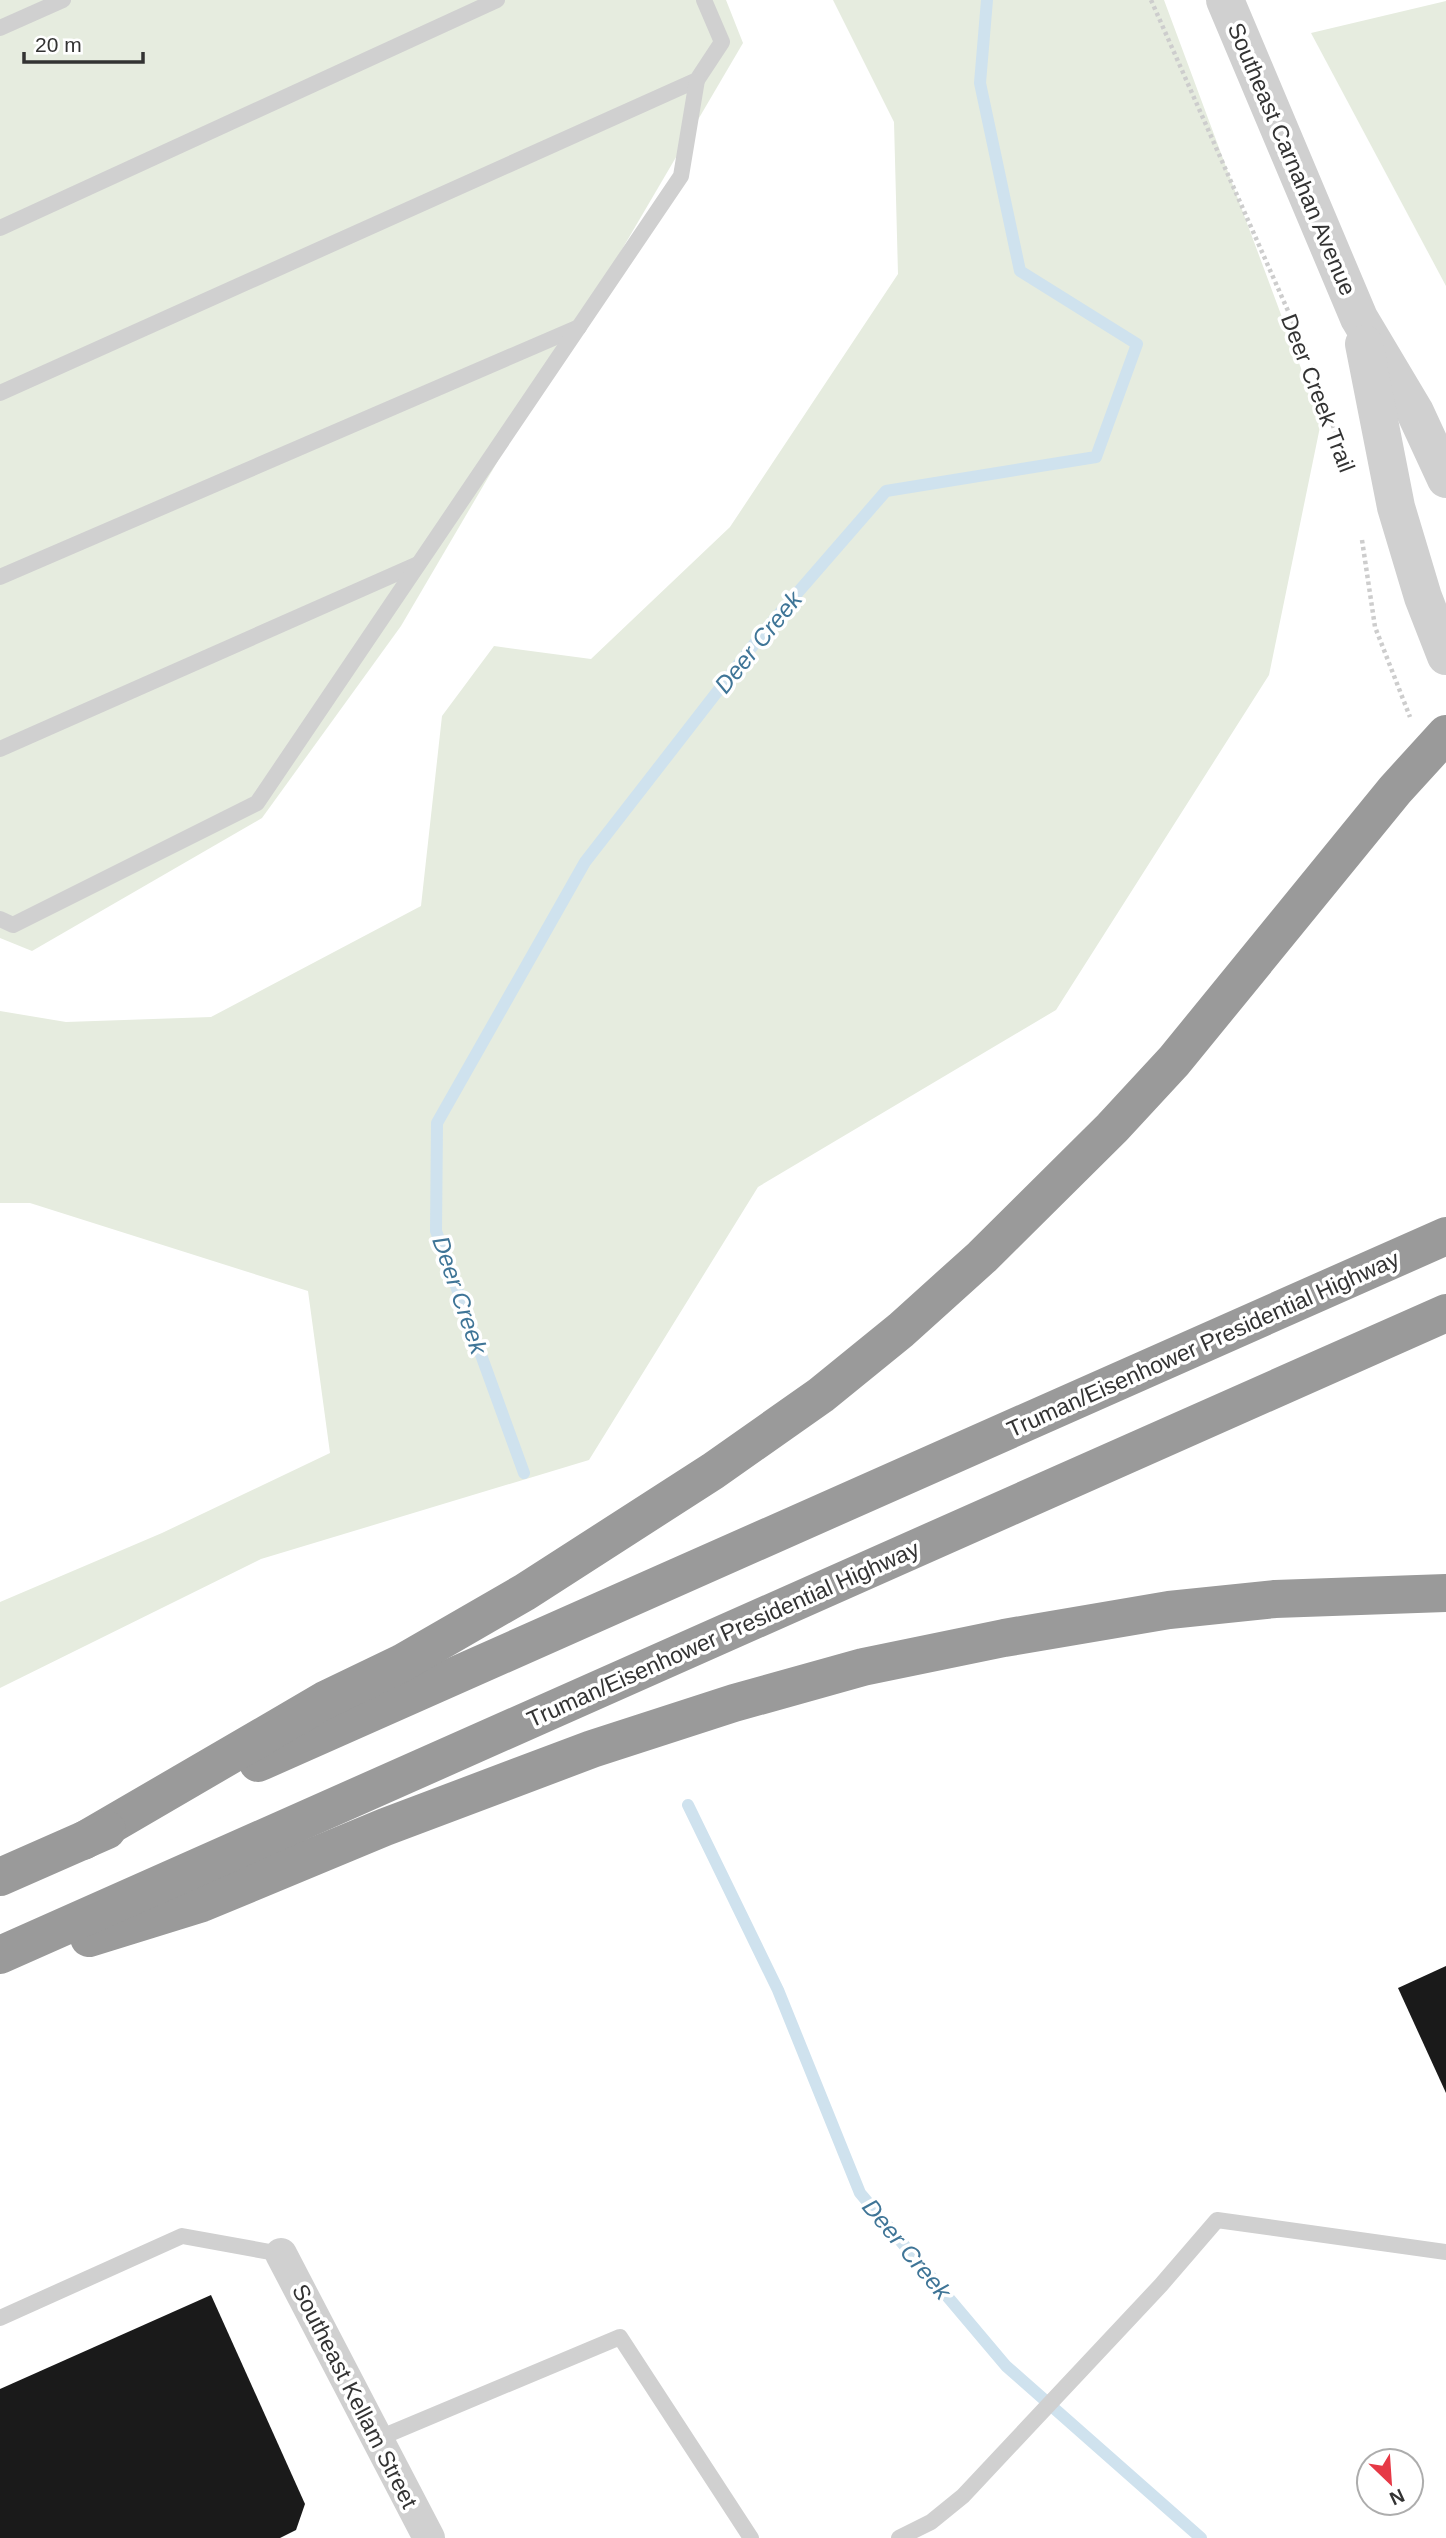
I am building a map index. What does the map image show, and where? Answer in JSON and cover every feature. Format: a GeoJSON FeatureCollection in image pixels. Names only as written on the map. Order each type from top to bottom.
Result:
{"type":"FeatureCollection","features":[{"type":"Feature","properties":{"kind":"highway"},"geometry":{"type":"LineString","coordinates":[[83,1841],[325,1700],[402,1663],[525,1592],[713,1471],[821,1395],[901,1331],[1001,1238],[1112,1128],[1174,1061],[1395,790],[1436,744]]}},
{"type":"Feature","properties":{"kind":"highway","name":"Truman/Eisenhower Presidential Highway"},"geometry":{"type":"LineString","coordinates":[[0,1877],[1446,1236]]}},
{"type":"Feature","properties":{"kind":"highway","name":"Truman/Eisenhower Presidential Highway"},"geometry":{"type":"LineString","coordinates":[[0,1955],[1446,1313]]}},
{"type":"Feature","properties":{"kind":"highway"},"geometry":{"type":"LineString","coordinates":[[0,1965],[202,1903],[385,1827],[592,1749],[734,1703],[863,1667],[1004,1638],[1169,1610],[1275,1599],[1446,1593]]}},
{"type":"Feature","properties":{"kind":"street","name":"Southeast Carnahan Avenue"},"geometry":{"type":"LineString","coordinates":[[1225,0],[1359,318],[1415,412],[1446,479]]}},
{"type":"Feature","properties":{"kind":"street","name":"Southeast Carnahan Avenue"},"geometry":{"type":"LineString","coordinates":[[1359,318],[1396,508],[1423,597],[1446,656]]}},
{"type":"Feature","properties":{"kind":"street","name":"Southeast Kellam Street"},"geometry":{"type":"LineString","coordinates":[[281,2254],[429,2538]]}},
{"type":"Feature","properties":{"kind":"lane"},"geometry":{"type":"LineString","coordinates":[[0,28],[63,0]]}},
{"type":"Feature","properties":{"kind":"lane"},"geometry":{"type":"LineString","coordinates":[[0,228],[497,0]]}},
{"type":"Feature","properties":{"kind":"lane"},"geometry":{"type":"LineString","coordinates":[[0,919],[13,925],[257,803],[681,176],[697,80],[722,42],[704,0]]}},
{"type":"Feature","properties":{"kind":"lane"},"geometry":{"type":"LineString","coordinates":[[0,393],[697,80]]}},
{"type":"Feature","properties":{"kind":"lane"},"geometry":{"type":"LineString","coordinates":[[0,576],[579,327]]}},
{"type":"Feature","properties":{"kind":"lane"},"geometry":{"type":"LineString","coordinates":[[0,749],[418,564]]}},
{"type":"Feature","properties":{"kind":"lane"},"geometry":{"type":"LineString","coordinates":[[899,2538],[931,2522],[962,2496],[1161,2286],[1217,2220],[1446,2252]]}},
{"type":"Feature","properties":{"kind":"lane"},"geometry":{"type":"LineString","coordinates":[[0,2318],[182,2236],[281,2254]]}},
{"type":"Feature","properties":{"kind":"lane"},"geometry":{"type":"LineString","coordinates":[[377,2439],[620,2337],[751,2538]]}},
{"type":"Feature","properties":{"kind":"path","name":"Deer Creek Trail"},"geometry":{"type":"LineString","coordinates":[[1151,0],[1318,379],[1342,455]]}},
{"type":"Feature","properties":{"kind":"path"},"geometry":{"type":"LineString","coordinates":[[1361,533],[1374,627],[1436,744]]}},
{"type":"Feature","properties":{"kind":"shaded area"},"geometry":{"type":"Polygon","coordinates":[[[0,0],[726,0],[743,43],[401,626],[262,818],[32,951],[0,938],[0,0]]]}},
{"type":"Feature","properties":{"kind":"shaded area"},"geometry":{"type":"Polygon","coordinates":[[[833,0],[1164,0],[1321,422],[1269,675],[1056,1010],[758,1187],[589,1460],[261,1559],[0,1688],[0,1602],[162,1533],[330,1453],[308,1291],[30,1203],[0,1203],[0,1011],[66,1022],[211,1017],[421,906],[442,716],[494,646],[591,659],[730,527],[898,274],[894,122],[833,0]]]}},
{"type":"Feature","properties":{"kind":"shaded area"},"geometry":{"type":"Polygon","coordinates":[[[1446,1],[1446,286],[1311,33],[1446,1]]]}},
{"type":"Feature","properties":{"kind":"building"},"geometry":{"type":"Polygon","coordinates":[[[1446,1966],[1446,2093],[1398,1988],[1446,1966]]]}},
{"type":"Feature","properties":{"kind":"building"},"geometry":{"type":"Polygon","coordinates":[[[211,2295],[305,2504],[296,2530],[280,2538],[0,2538],[0,2389],[211,2295]]]}},
{"type":"Feature","properties":{"kind":"waterway","name":"Deer Creek"},"geometry":{"type":"LineString","coordinates":[[524,1473],[436,1231],[437,1123],[585,862],[766,629],[886,491],[1096,457],[1137,344],[1020,271],[980,83],[987,0]]}},
{"type":"Feature","properties":{"kind":"waterway","name":"Deer Creek"},"geometry":{"type":"LineString","coordinates":[[688,1805],[778,1990],[860,2193],[1006,2366],[1201,2538]]}}]}
